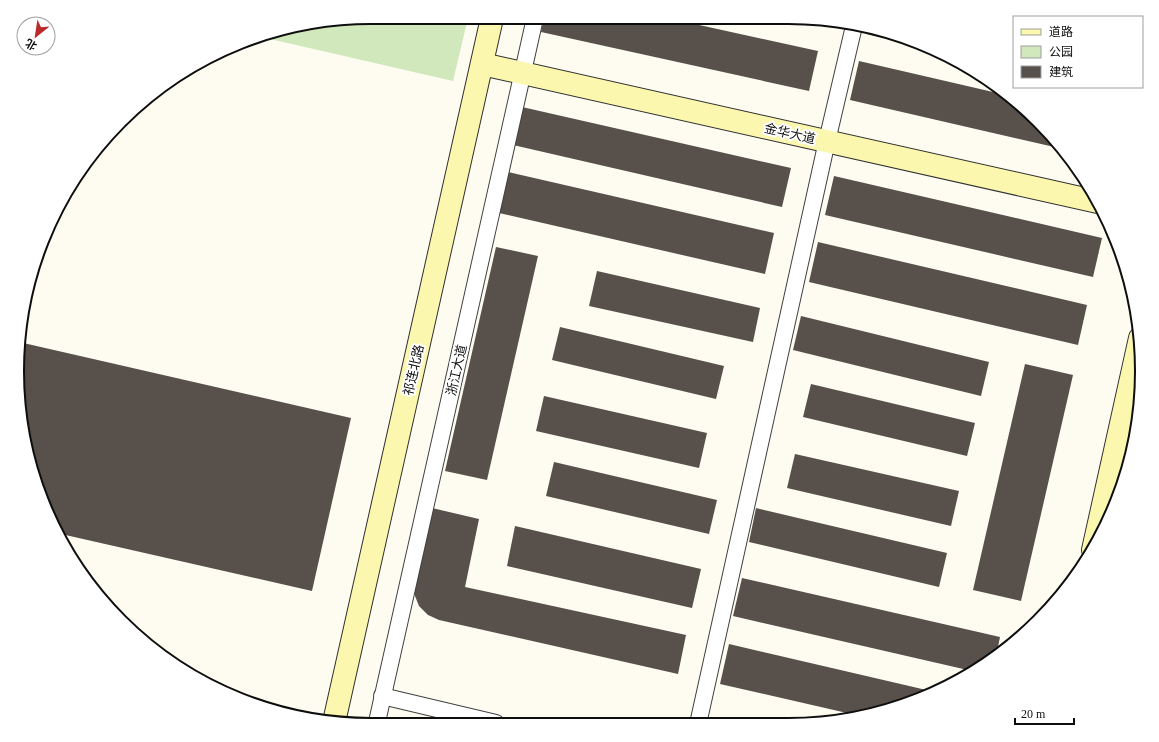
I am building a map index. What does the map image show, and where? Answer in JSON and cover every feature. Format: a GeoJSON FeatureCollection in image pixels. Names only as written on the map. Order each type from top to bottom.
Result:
{"type":"FeatureCollection","features":[{"type":"Feature","properties":{"kind":"street","name":"祁连北路"},"geometry":{"type":"LineString","coordinates":[[335,716],[491,24]]}},
{"type":"Feature","properties":{"kind":"street","name":"浙江大道"},"geometry":{"type":"LineString","coordinates":[[378,718],[534,24]]}},
{"type":"Feature","properties":{"kind":"street"},"geometry":{"type":"LineString","coordinates":[[699,718],[827,141],[853,30]]}},
{"type":"Feature","properties":{"kind":"street","name":"金华大道"},"geometry":{"type":"LineString","coordinates":[[482,64],[1090,200]]}},
{"type":"Feature","properties":{"kind":"street"},"geometry":{"type":"LineString","coordinates":[[1099,525],[1135,362]]}},
{"type":"Feature","properties":{"kind":"street"},"geometry":{"type":"LineString","coordinates":[[382,696],[475,718]]}},
{"type":"Feature","properties":{"kind":"green space"},"geometry":{"type":"Polygon","coordinates":[[[467,24],[453,81],[270,39],[303,31],[348,25],[467,24]]]}},
{"type":"Feature","properties":{"kind":"building"},"geometry":{"type":"Polygon","coordinates":[[[543,24],[695,24],[818,51],[809,91],[541,32],[543,24]]]}},
{"type":"Feature","properties":{"kind":"building"},"geometry":{"type":"Polygon","coordinates":[[[859,61],[994,92],[1017,110],[1053,147],[850,100],[859,61]]]}},
{"type":"Feature","properties":{"kind":"building"},"geometry":{"type":"Polygon","coordinates":[[[522,107],[791,168],[782,207],[513,145],[522,107]]]}},
{"type":"Feature","properties":{"kind":"building"},"geometry":{"type":"Polygon","coordinates":[[[508,172],[774,233],[765,274],[499,213],[508,172]]]}},
{"type":"Feature","properties":{"kind":"building"},"geometry":{"type":"Polygon","coordinates":[[[834,176],[1102,238],[1093,277],[825,215],[834,176]]]}},
{"type":"Feature","properties":{"kind":"building"},"geometry":{"type":"Polygon","coordinates":[[[818,242],[1087,305],[1078,345],[809,282],[818,242]]]}},
{"type":"Feature","properties":{"kind":"building"},"geometry":{"type":"Polygon","coordinates":[[[496,247],[538,256],[487,480],[445,471],[496,247]]]}},
{"type":"Feature","properties":{"kind":"building"},"geometry":{"type":"Polygon","coordinates":[[[597,271],[760,308],[753,342],[589,306],[597,271]]]}},
{"type":"Feature","properties":{"kind":"building"},"geometry":{"type":"Polygon","coordinates":[[[801,316],[989,362],[981,396],[793,350],[801,316]]]}},
{"type":"Feature","properties":{"kind":"building"},"geometry":{"type":"Polygon","coordinates":[[[560,327],[724,366],[716,399],[552,360],[560,327]]]}},
{"type":"Feature","properties":{"kind":"building"},"geometry":{"type":"Polygon","coordinates":[[[25,343],[351,418],[312,591],[66,535],[50,504],[42,483],[31,439],[25,394],[25,343]]]}},
{"type":"Feature","properties":{"kind":"building"},"geometry":{"type":"Polygon","coordinates":[[[1025,364],[1073,375],[1021,601],[973,590],[1025,364]]]}},
{"type":"Feature","properties":{"kind":"building"},"geometry":{"type":"Polygon","coordinates":[[[811,384],[975,423],[967,456],[803,417],[811,384]]]}},
{"type":"Feature","properties":{"kind":"building"},"geometry":{"type":"Polygon","coordinates":[[[544,396],[707,433],[699,468],[536,431],[544,396]]]}},
{"type":"Feature","properties":{"kind":"building"},"geometry":{"type":"Polygon","coordinates":[[[795,454],[959,491],[951,526],[787,488],[795,454]]]}},
{"type":"Feature","properties":{"kind":"building"},"geometry":{"type":"Polygon","coordinates":[[[554,462],[717,500],[709,534],[546,496],[554,462]]]}},
{"type":"Feature","properties":{"kind":"building"},"geometry":{"type":"Polygon","coordinates":[[[432,508],[479,519],[465,587],[686,635],[678,674],[439,620],[428,615],[419,606],[415,596],[414,586],[432,508]]]}},
{"type":"Feature","properties":{"kind":"building"},"geometry":{"type":"Polygon","coordinates":[[[756,508],[947,553],[939,587],[749,542],[756,508]]]}},
{"type":"Feature","properties":{"kind":"building"},"geometry":{"type":"Polygon","coordinates":[[[515,526],[701,569],[692,608],[507,566],[515,526]]]}},
{"type":"Feature","properties":{"kind":"building"},"geometry":{"type":"Polygon","coordinates":[[[742,578],[1000,637],[998,647],[966,670],[733,616],[742,578]]]}},
{"type":"Feature","properties":{"kind":"building"},"geometry":{"type":"Polygon","coordinates":[[[729,644],[925,690],[900,700],[846,713],[720,684],[729,644]]]}}]}
